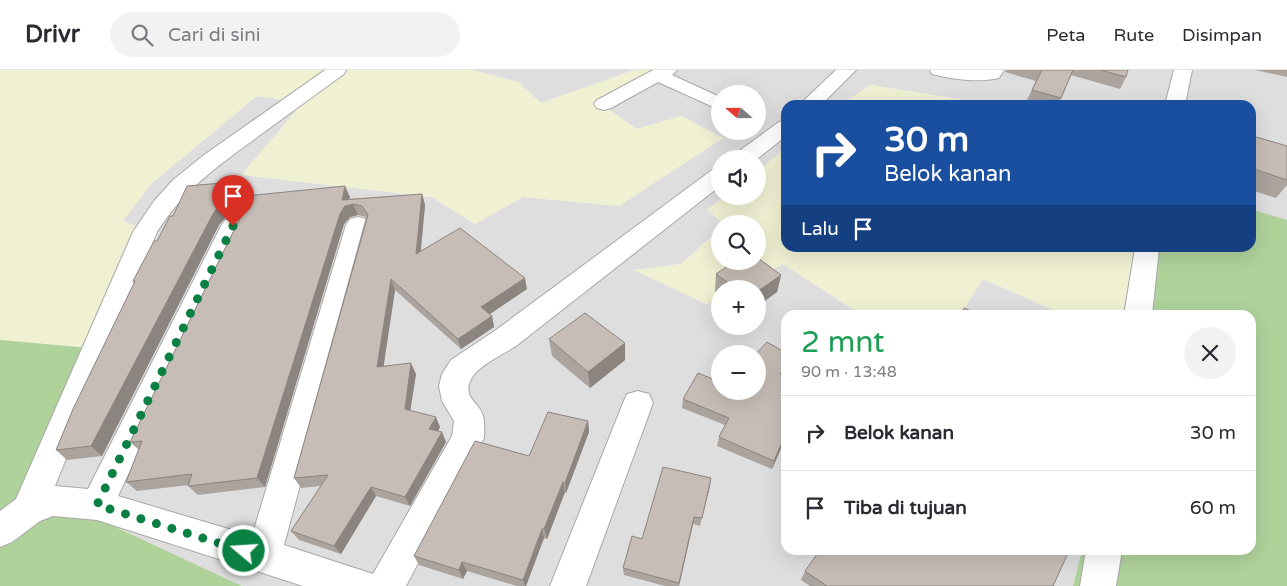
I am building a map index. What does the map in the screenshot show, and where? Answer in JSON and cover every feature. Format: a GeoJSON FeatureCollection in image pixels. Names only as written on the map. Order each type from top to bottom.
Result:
{"type":"FeatureCollection","features":[{"type":"Feature","properties":{"kind":"street"},"geometry":{"type":"LineString","coordinates":[[28,510],[145,232],[162,206],[181,185],[212,160],[337,70]]}},
{"type":"Feature","properties":{"kind":"street"},"geometry":{"type":"LineString","coordinates":[[814,100],[847,70]]}},
{"type":"Feature","properties":{"kind":"street"},"geometry":{"type":"LineString","coordinates":[[939,70],[980,75],[992,74],[995,70]]}},
{"type":"Feature","properties":{"kind":"street"},"geometry":{"type":"LineString","coordinates":[[1175,100],[1183,70]]}},
{"type":"Feature","properties":{"kind":"street"},"geometry":{"type":"LineString","coordinates":[[604,104],[662,73],[711,99]]}},
{"type":"Feature","properties":{"kind":"street"},"geometry":{"type":"LineString","coordinates":[[766,124],[781,128]]}},
{"type":"Feature","properties":{"kind":"street"},"geometry":{"type":"LineString","coordinates":[[755,150],[781,130]]}},
{"type":"Feature","properties":{"kind":"street"},"geometry":{"type":"LineString","coordinates":[[386,586],[468,438],[469,418],[457,403],[454,392],[454,380],[462,367],[504,339],[639,234],[711,182]]}},
{"type":"Feature","properties":{"kind":"street"},"geometry":{"type":"LineString","coordinates":[[263,557],[358,225]]}},
{"type":"Feature","properties":{"kind":"street"},"geometry":{"type":"LineString","coordinates":[[97,505],[233,226]]}},
{"type":"Feature","properties":{"kind":"street"},"geometry":{"type":"LineString","coordinates":[[1139,310],[1146,252]]}},
{"type":"Feature","properties":{"kind":"street"},"geometry":{"type":"LineString","coordinates":[[568,586],[638,403]]}},
{"type":"Feature","properties":{"kind":"street"},"geometry":{"type":"LineString","coordinates":[[0,531],[28,510],[53,501],[97,505],[360,586]]}},
{"type":"Feature","properties":{"kind":"street"},"geometry":{"type":"LineString","coordinates":[[1098,586],[1103,555]]}},
{"type":"Feature","properties":{"kind":"shaded area"},"geometry":{"type":"Polygon","coordinates":[[[472,70],[634,70],[541,103],[518,82],[472,70]]]}},
{"type":"Feature","properties":{"kind":"shaded area"},"geometry":{"type":"Polygon","coordinates":[[[670,70],[1287,70],[1287,220],[1256,211],[1256,100],[966,100],[871,85],[848,100],[781,100],[781,152],[766,164],[766,150],[711,150],[711,205],[714,205],[708,210],[714,215],[711,215],[711,237],[681,264],[635,270],[706,304],[711,302],[711,335],[766,335],[766,280],[752,280],[783,264],[854,310],[781,310],[781,555],[1081,555],[1073,586],[242,586],[36,490],[155,233],[123,221],[152,183],[257,96],[303,102],[242,175],[432,197],[475,224],[523,197],[619,206],[720,140],[766,140],[766,85],[711,85],[711,132],[681,116],[637,129],[606,108],[670,70]]]}},
{"type":"Feature","properties":{"kind":"shaded area"},"geometry":{"type":"Polygon","coordinates":[[[983,279],[1054,310],[963,310],[983,279]]]}},
{"type":"Feature","properties":{"kind":"green space"},"geometry":{"type":"Polygon","coordinates":[[[0,70],[472,70],[518,82],[541,103],[634,70],[670,70],[606,108],[637,129],[681,116],[711,132],[711,140],[720,140],[619,206],[523,197],[475,224],[432,197],[241,175],[303,103],[257,96],[152,183],[123,221],[155,233],[101,349],[0,340],[0,70]]]}},
{"type":"Feature","properties":{"kind":"green space"},"geometry":{"type":"Polygon","coordinates":[[[871,85],[962,100],[848,100],[871,85]]]}},
{"type":"Feature","properties":{"kind":"green space"},"geometry":{"type":"Polygon","coordinates":[[[781,152],[781,252],[1157,252],[1142,310],[1054,310],[983,279],[963,310],[854,310],[783,264],[752,280],[711,280],[711,302],[706,304],[634,270],[681,264],[711,237],[711,270],[766,270],[766,215],[713,215],[707,210],[713,205],[766,205],[766,164],[781,152]]]}},
{"type":"Feature","properties":{"kind":"green space"},"geometry":{"type":"Polygon","coordinates":[[[1256,211],[1287,220],[1287,586],[1073,586],[1081,555],[1256,555],[1256,310],[1142,310],[1157,252],[1256,252],[1256,211]]]}},
{"type":"Feature","properties":{"kind":"green space"},"geometry":{"type":"Polygon","coordinates":[[[0,340],[101,349],[36,490],[242,586],[0,586],[0,340]]]}},
{"type":"Feature","properties":{"kind":"building"},"geometry":{"type":"Polygon","coordinates":[[[1042,70],[1073,70],[1061,98],[1032,90],[1042,70]]]}},
{"type":"Feature","properties":{"kind":"building"},"geometry":{"type":"Polygon","coordinates":[[[1101,70],[1128,70],[1126,77],[1101,70]]]}},
{"type":"Feature","properties":{"kind":"building"},"geometry":{"type":"Polygon","coordinates":[[[1256,137],[1287,146],[1287,180],[1256,170],[1256,137]]]}},
{"type":"Feature","properties":{"kind":"building"},"geometry":{"type":"Polygon","coordinates":[[[222,183],[216,199],[345,186],[342,200],[422,194],[416,254],[460,228],[525,278],[481,307],[492,316],[458,339],[391,279],[377,367],[411,363],[405,409],[436,417],[429,429],[442,432],[405,497],[371,487],[334,546],[291,531],[328,475],[294,478],[368,215],[362,206],[353,204],[345,206],[340,214],[257,478],[188,486],[192,474],[126,482],[142,441],[130,442],[241,216],[236,208],[227,205],[218,207],[213,214],[91,446],[56,450],[73,409],[135,281],[133,281],[154,241],[157,241],[170,216],[173,216],[187,186],[222,183]]]}},
{"type":"Feature","properties":{"kind":"building"},"geometry":{"type":"Polygon","coordinates":[[[766,264],[781,275],[766,285],[766,280],[724,280],[716,274],[722,270],[766,270],[766,264]]]}},
{"type":"Feature","properties":{"kind":"building"},"geometry":{"type":"Polygon","coordinates":[[[585,313],[625,343],[588,372],[549,339],[585,313]]]}},
{"type":"Feature","properties":{"kind":"building"},"geometry":{"type":"Polygon","coordinates":[[[767,342],[781,350],[781,445],[774,461],[719,437],[729,418],[683,399],[698,373],[711,378],[711,400],[766,400],[766,345],[764,345],[767,342]]]}},
{"type":"Feature","properties":{"kind":"building"},"geometry":{"type":"Polygon","coordinates":[[[548,412],[588,421],[565,483],[563,482],[544,529],[542,529],[523,580],[462,562],[459,570],[414,556],[475,441],[529,456],[548,412]]]}},
{"type":"Feature","properties":{"kind":"building"},"geometry":{"type":"Polygon","coordinates":[[[663,467],[711,478],[702,518],[694,517],[679,583],[623,568],[632,536],[642,539],[663,467]]]}},
{"type":"Feature","properties":{"kind":"building"},"geometry":{"type":"Polygon","coordinates":[[[816,555],[1067,555],[1053,586],[827,586],[805,571],[816,555]]]}},
{"type":"Feature","properties":{"kind":"route"},"geometry":{"type":"LineString","coordinates":[[233,226],[97,505],[244,551]]}}]}
